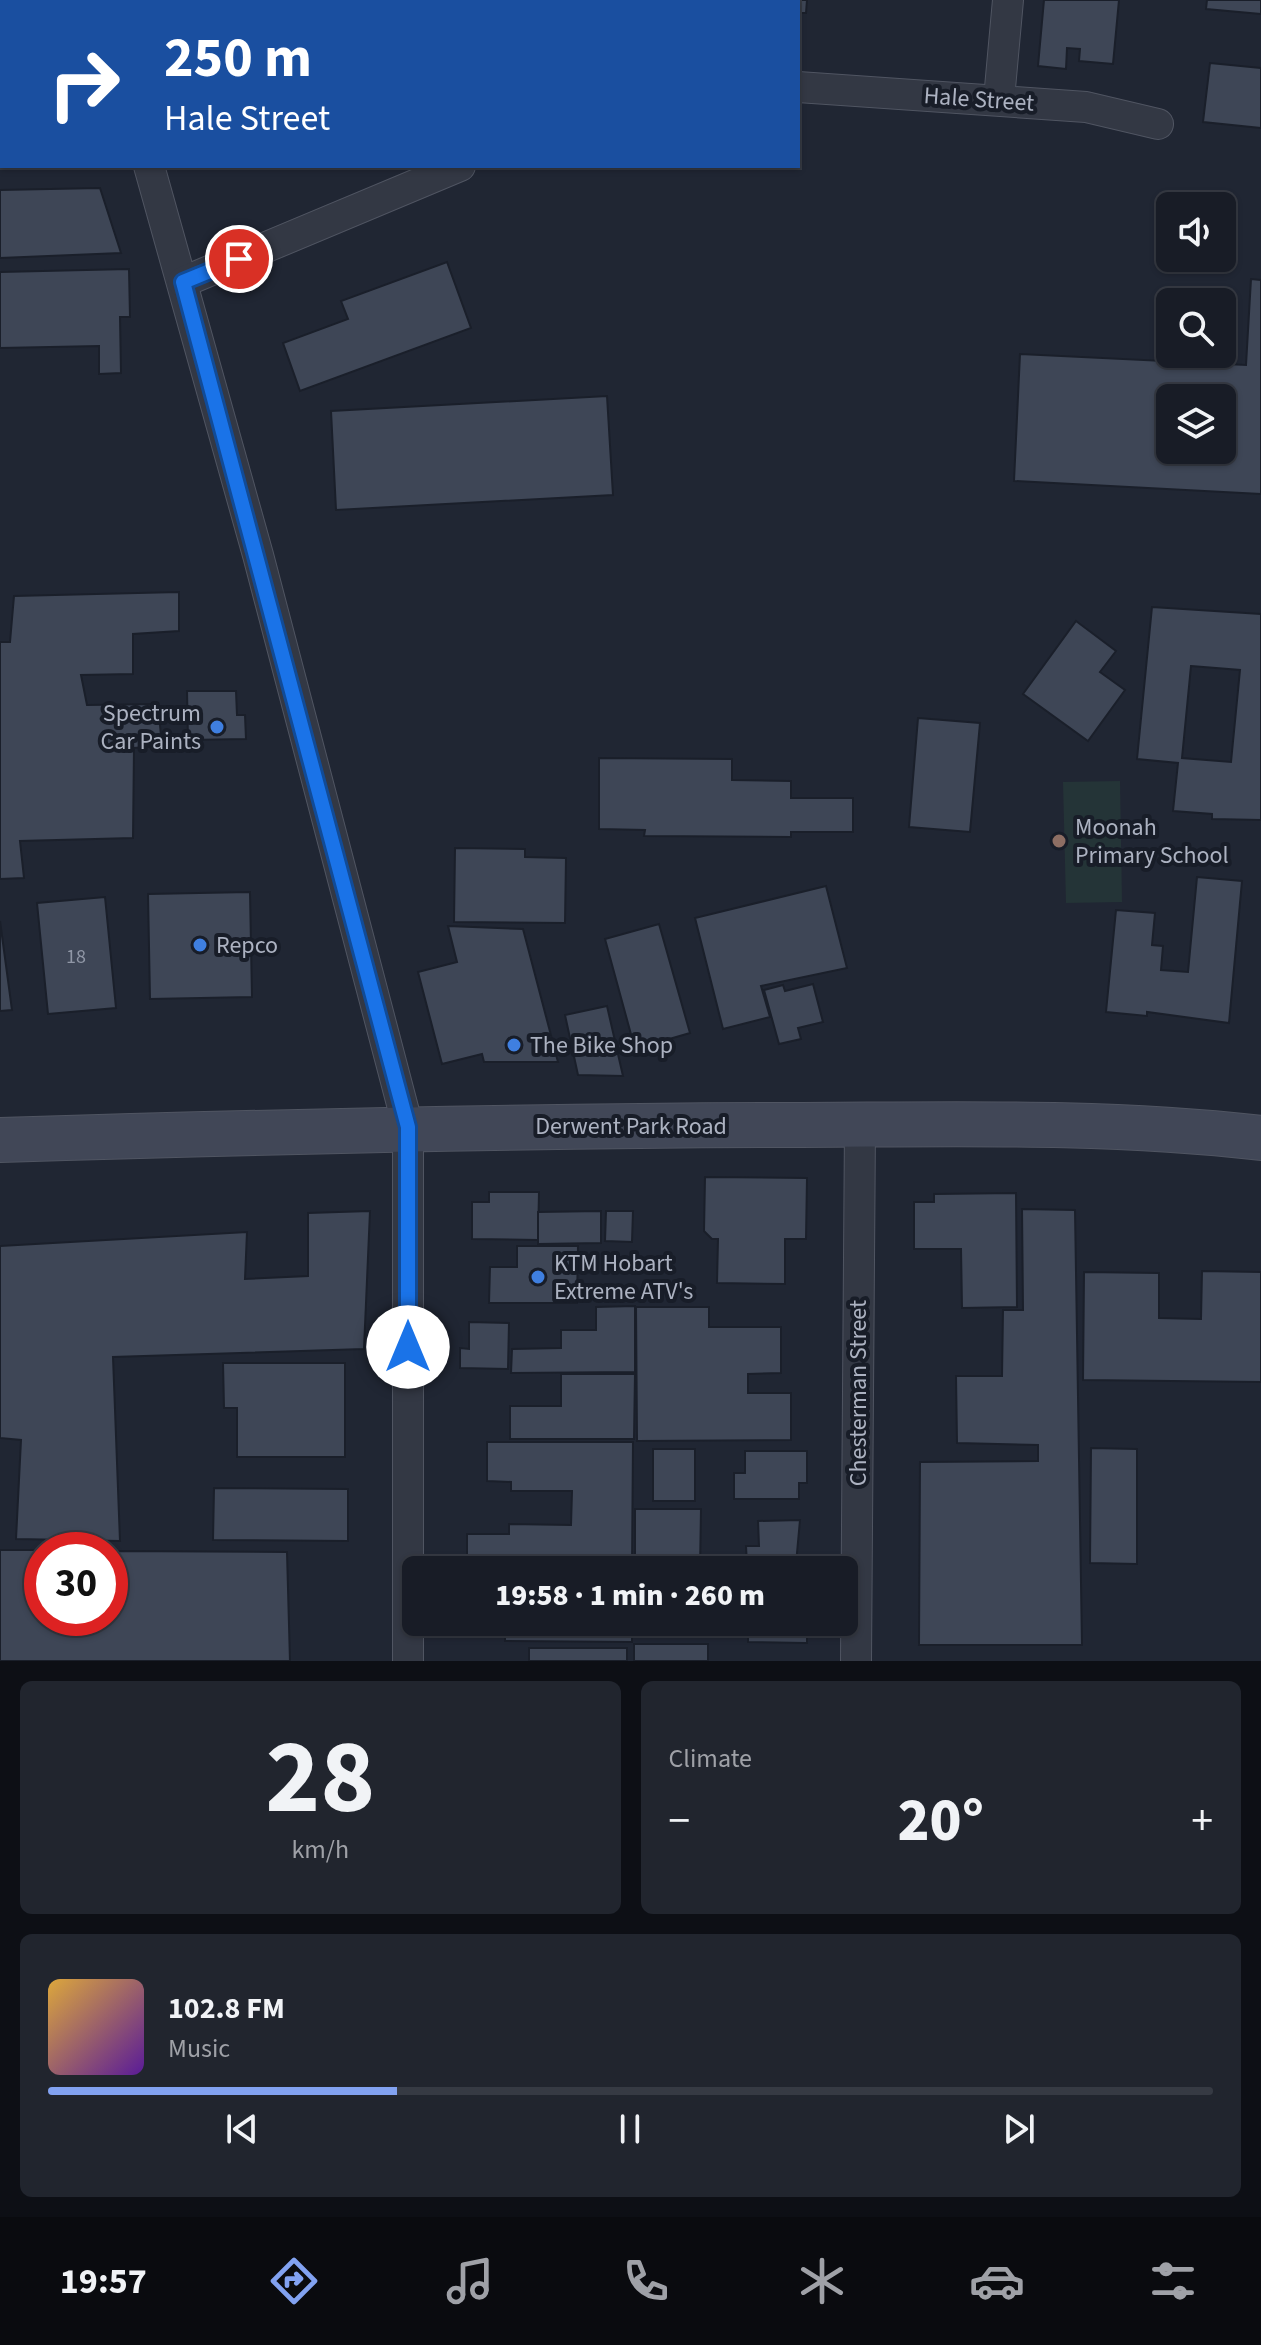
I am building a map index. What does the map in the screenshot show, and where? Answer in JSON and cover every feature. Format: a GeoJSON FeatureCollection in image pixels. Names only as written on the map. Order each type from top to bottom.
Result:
{"type":"FeatureCollection","features":[{"type":"Feature","properties":{"kind":"street"},"geometry":{"type":"LineString","coordinates":[[999,99],[1008,0]]}},
{"type":"Feature","properties":{"kind":"street","name":"Hale Street"},"geometry":{"type":"LineString","coordinates":[[800,87],[1086,107],[1158,124]]}},
{"type":"Feature","properties":{"kind":"street"},"geometry":{"type":"LineString","coordinates":[[150,168],[183,282],[408,1127],[408,1661]]}},
{"type":"Feature","properties":{"kind":"street"},"geometry":{"type":"LineString","coordinates":[[183,282],[455,168]]}},
{"type":"Feature","properties":{"kind":"street","name":"Derwent Park Road"},"geometry":{"type":"LineString","coordinates":[[0,1140],[408,1127],[860,1125],[1090,1128],[1261,1138]]}},
{"type":"Feature","properties":{"kind":"street","name":"Chesterman Street"},"geometry":{"type":"LineString","coordinates":[[856,1661],[860,1125]]}},
{"type":"Feature","properties":{"kind":"shaded area"},"geometry":{"type":"Polygon","coordinates":[[[1120,781],[1122,902],[1066,903],[1063,782],[1120,781]]]}},
{"type":"Feature","properties":{"kind":"building"},"geometry":{"type":"Polygon","coordinates":[[[800,0],[807,0],[806,13],[800,13],[800,0]]]}},
{"type":"Feature","properties":{"kind":"building"},"geometry":{"type":"Polygon","coordinates":[[[1044,0],[1119,0],[1113,64],[1079,61],[1080,49],[1067,48],[1066,69],[1038,66],[1044,0]]]}},
{"type":"Feature","properties":{"kind":"building"},"geometry":{"type":"Polygon","coordinates":[[[1207,0],[1261,0],[1261,14],[1206,9],[1207,0]]]}},
{"type":"Feature","properties":{"kind":"building"},"geometry":{"type":"Polygon","coordinates":[[[1210,63],[1261,68],[1261,128],[1203,122],[1210,63]]]}},
{"type":"Feature","properties":{"kind":"building"},"geometry":{"type":"Polygon","coordinates":[[[100,188],[121,253],[0,258],[0,190],[100,188]]]}},
{"type":"Feature","properties":{"kind":"building"},"geometry":{"type":"Polygon","coordinates":[[[447,262],[471,328],[300,391],[283,343],[348,319],[341,301],[447,262]]]}},
{"type":"Feature","properties":{"kind":"building"},"geometry":{"type":"Polygon","coordinates":[[[129,269],[130,317],[120,317],[121,373],[99,374],[99,346],[0,348],[0,272],[129,269]]]}},
{"type":"Feature","properties":{"kind":"building"},"geometry":{"type":"Polygon","coordinates":[[[1251,279],[1261,280],[1261,494],[1014,481],[1020,354],[1156,361],[1156,368],[1236,368],[1236,365],[1246,365],[1251,279]]]}},
{"type":"Feature","properties":{"kind":"building"},"geometry":{"type":"Polygon","coordinates":[[[607,396],[613,495],[336,510],[331,411],[607,396]]]}},
{"type":"Feature","properties":{"kind":"building"},"geometry":{"type":"Polygon","coordinates":[[[179,592],[179,631],[133,634],[133,674],[81,675],[87,705],[158,704],[162,746],[134,748],[133,838],[20,841],[24,878],[0,879],[0,642],[10,642],[14,596],[179,592]]]}},
{"type":"Feature","properties":{"kind":"building"},"geometry":{"type":"Polygon","coordinates":[[[1152,607],[1261,614],[1261,820],[1212,819],[1212,814],[1173,811],[1178,763],[1137,759],[1152,607]],[[1191,666],[1182,758],[1231,762],[1240,670],[1191,666]]]}},
{"type":"Feature","properties":{"kind":"building"},"geometry":{"type":"Polygon","coordinates":[[[1076,621],[1116,651],[1100,672],[1125,690],[1088,741],[1023,694],[1076,621]]]}},
{"type":"Feature","properties":{"kind":"building","name":"Spectrum Car Paints"},"geometry":{"type":"Polygon","coordinates":[[[187,691],[236,691],[237,715],[245,715],[246,739],[188,740],[187,691]]]}},
{"type":"Feature","properties":{"kind":"building"},"geometry":{"type":"Polygon","coordinates":[[[918,718],[980,723],[970,832],[909,827],[918,718]]]}},
{"type":"Feature","properties":{"kind":"building"},"geometry":{"type":"Polygon","coordinates":[[[599,758],[732,759],[732,780],[791,781],[791,798],[853,798],[853,832],[791,832],[791,837],[644,836],[645,830],[599,829],[599,758]]]}},
{"type":"Feature","properties":{"kind":"building"},"geometry":{"type":"Polygon","coordinates":[[[455,848],[525,849],[525,857],[566,858],[565,923],[454,922],[455,848]]]}},
{"type":"Feature","properties":{"kind":"building"},"geometry":{"type":"Polygon","coordinates":[[[1197,877],[1242,881],[1229,1023],[1147,1012],[1147,1016],[1106,1012],[1116,910],[1155,913],[1152,945],[1163,946],[1161,970],[1188,972],[1197,877]]]}},
{"type":"Feature","properties":{"kind":"building"},"geometry":{"type":"Polygon","coordinates":[[[826,886],[847,968],[761,986],[770,1017],[723,1029],[695,918],[826,886]]]}},
{"type":"Feature","properties":{"kind":"building","name":"Repco"},"geometry":{"type":"Polygon","coordinates":[[[250,892],[252,997],[150,999],[148,894],[250,892]]]}},
{"type":"Feature","properties":{"kind":"building"},"geometry":{"type":"Polygon","coordinates":[[[105,897],[116,1008],[48,1014],[37,903],[105,897]]]}},
{"type":"Feature","properties":{"kind":"building"},"geometry":{"type":"Polygon","coordinates":[[[0,921],[12,1010],[0,1011],[0,921]]]}},
{"type":"Feature","properties":{"kind":"building"},"geometry":{"type":"Polygon","coordinates":[[[659,924],[690,1033],[635,1049],[605,939],[659,924]]]}},
{"type":"Feature","properties":{"kind":"building"},"geometry":{"type":"Polygon","coordinates":[[[448,926],[523,929],[558,1062],[484,1062],[482,1054],[442,1064],[418,972],[457,962],[448,926]]]}},
{"type":"Feature","properties":{"kind":"building"},"geometry":{"type":"Polygon","coordinates":[[[813,984],[823,1022],[798,1028],[801,1039],[779,1044],[764,990],[783,985],[785,991],[813,984]]]}},
{"type":"Feature","properties":{"kind":"building"},"geometry":{"type":"Polygon","coordinates":[[[607,1006],[623,1076],[578,1075],[565,1015],[607,1006]]]}},
{"type":"Feature","properties":{"kind":"building"},"geometry":{"type":"Polygon","coordinates":[[[705,1177],[807,1178],[806,1239],[785,1239],[785,1284],[717,1283],[718,1239],[712,1239],[704,1231],[705,1177]]]}},
{"type":"Feature","properties":{"kind":"building"},"geometry":{"type":"Polygon","coordinates":[[[489,1192],[539,1192],[538,1240],[472,1239],[472,1202],[489,1202],[489,1192]]]}},
{"type":"Feature","properties":{"kind":"building"},"geometry":{"type":"Polygon","coordinates":[[[1016,1193],[1017,1307],[962,1308],[961,1249],[914,1249],[914,1202],[934,1202],[934,1194],[1016,1193]]]}},
{"type":"Feature","properties":{"kind":"building"},"geometry":{"type":"Polygon","coordinates":[[[1022,1209],[1075,1210],[1082,1645],[919,1645],[920,1462],[1038,1461],[1038,1445],[957,1443],[956,1376],[1002,1376],[1003,1310],[1023,1310],[1022,1209]]]}},
{"type":"Feature","properties":{"kind":"building"},"geometry":{"type":"Polygon","coordinates":[[[370,1211],[364,1349],[113,1357],[120,1532],[24,1532],[24,1539],[16,1539],[21,1440],[0,1438],[0,1246],[247,1232],[245,1279],[308,1276],[308,1213],[370,1211]]]}},
{"type":"Feature","properties":{"kind":"building"},"geometry":{"type":"Polygon","coordinates":[[[601,1211],[601,1243],[538,1244],[538,1212],[601,1211]]]}},
{"type":"Feature","properties":{"kind":"building"},"geometry":{"type":"Polygon","coordinates":[[[606,1211],[633,1211],[632,1242],[605,1241],[606,1211]]]}},
{"type":"Feature","properties":{"kind":"building"},"geometry":{"type":"Polygon","coordinates":[[[517,1246],[578,1246],[577,1303],[489,1303],[490,1267],[517,1267],[517,1246]]]}},
{"type":"Feature","properties":{"kind":"building"},"geometry":{"type":"Polygon","coordinates":[[[1202,1271],[1261,1272],[1261,1382],[1083,1380],[1084,1272],[1159,1273],[1159,1318],[1201,1319],[1202,1271]]]}},
{"type":"Feature","properties":{"kind":"building"},"geometry":{"type":"Polygon","coordinates":[[[635,1306],[635,1372],[511,1373],[512,1349],[561,1348],[561,1330],[596,1330],[596,1307],[635,1306]]]}},
{"type":"Feature","properties":{"kind":"building"},"geometry":{"type":"Polygon","coordinates":[[[636,1307],[709,1307],[709,1327],[781,1327],[781,1373],[748,1374],[748,1393],[791,1393],[791,1440],[637,1441],[636,1307]]]}},
{"type":"Feature","properties":{"kind":"building"},"geometry":{"type":"Polygon","coordinates":[[[469,1322],[509,1323],[508,1369],[460,1368],[460,1348],[469,1349],[469,1322]]]}},
{"type":"Feature","properties":{"kind":"building"},"geometry":{"type":"Polygon","coordinates":[[[223,1363],[345,1363],[345,1457],[237,1457],[237,1408],[224,1408],[223,1363]]]}},
{"type":"Feature","properties":{"kind":"building"},"geometry":{"type":"Polygon","coordinates":[[[561,1374],[635,1374],[634,1439],[510,1439],[510,1406],[561,1406],[561,1374]]]}},
{"type":"Feature","properties":{"kind":"building"},"geometry":{"type":"Polygon","coordinates":[[[487,1442],[633,1442],[632,1556],[467,1556],[467,1534],[509,1534],[509,1524],[571,1525],[572,1491],[511,1491],[511,1482],[487,1481],[487,1442]]]}},
{"type":"Feature","properties":{"kind":"building"},"geometry":{"type":"Polygon","coordinates":[[[1091,1448],[1137,1449],[1137,1564],[1090,1563],[1091,1448]]]}},
{"type":"Feature","properties":{"kind":"building"},"geometry":{"type":"Polygon","coordinates":[[[653,1449],[695,1449],[695,1501],[653,1501],[653,1449]]]}},
{"type":"Feature","properties":{"kind":"building"},"geometry":{"type":"Polygon","coordinates":[[[745,1451],[807,1451],[807,1483],[799,1483],[799,1499],[734,1499],[734,1473],[745,1473],[745,1451]]]}},
{"type":"Feature","properties":{"kind":"building"},"geometry":{"type":"Polygon","coordinates":[[[214,1488],[348,1489],[348,1541],[213,1540],[214,1488]]]}},
{"type":"Feature","properties":{"kind":"building"},"geometry":{"type":"Polygon","coordinates":[[[635,1509],[701,1509],[700,1556],[635,1556],[635,1509]]]}},
{"type":"Feature","properties":{"kind":"building"},"geometry":{"type":"Polygon","coordinates":[[[800,1520],[797,1556],[747,1556],[746,1546],[759,1546],[758,1521],[800,1520]]]}},
{"type":"Feature","properties":{"kind":"building"},"geometry":{"type":"Polygon","coordinates":[[[0,1550],[24,1550],[24,1636],[128,1636],[128,1551],[287,1552],[290,1661],[0,1661],[0,1550]]]}},
{"type":"Feature","properties":{"kind":"building"},"geometry":{"type":"Polygon","coordinates":[[[505,1636],[632,1636],[632,1642],[505,1641],[505,1636]]]}},
{"type":"Feature","properties":{"kind":"building"},"geometry":{"type":"Polygon","coordinates":[[[748,1636],[807,1636],[807,1643],[748,1642],[748,1636]]]}},
{"type":"Feature","properties":{"kind":"building"},"geometry":{"type":"Polygon","coordinates":[[[634,1644],[708,1644],[708,1661],[634,1661],[634,1644]]]}},
{"type":"Feature","properties":{"kind":"building"},"geometry":{"type":"Polygon","coordinates":[[[529,1648],[627,1648],[627,1661],[529,1661],[529,1648]]]}},
{"type":"Feature","properties":{"kind":"place","name":"Spectrum Car Paints"},"geometry":{"type":"Point","coordinates":[217,727]}},
{"type":"Feature","properties":{"kind":"place","name":"Moonah Primary School"},"geometry":{"type":"Point","coordinates":[1059,841]}},
{"type":"Feature","properties":{"kind":"place","name":"Repco"},"geometry":{"type":"Point","coordinates":[200,945]}},
{"type":"Feature","properties":{"kind":"place","name":"The Bike Shop"},"geometry":{"type":"Point","coordinates":[514,1045]}},
{"type":"Feature","properties":{"kind":"place","name":"KTM Hobart Extreme ATV's"},"geometry":{"type":"Point","coordinates":[538,1277]}},
{"type":"Feature","properties":{"kind":"route"},"geometry":{"type":"LineString","coordinates":[[239,259],[183,282],[275,616],[408,1127],[408,1347]]}}]}
